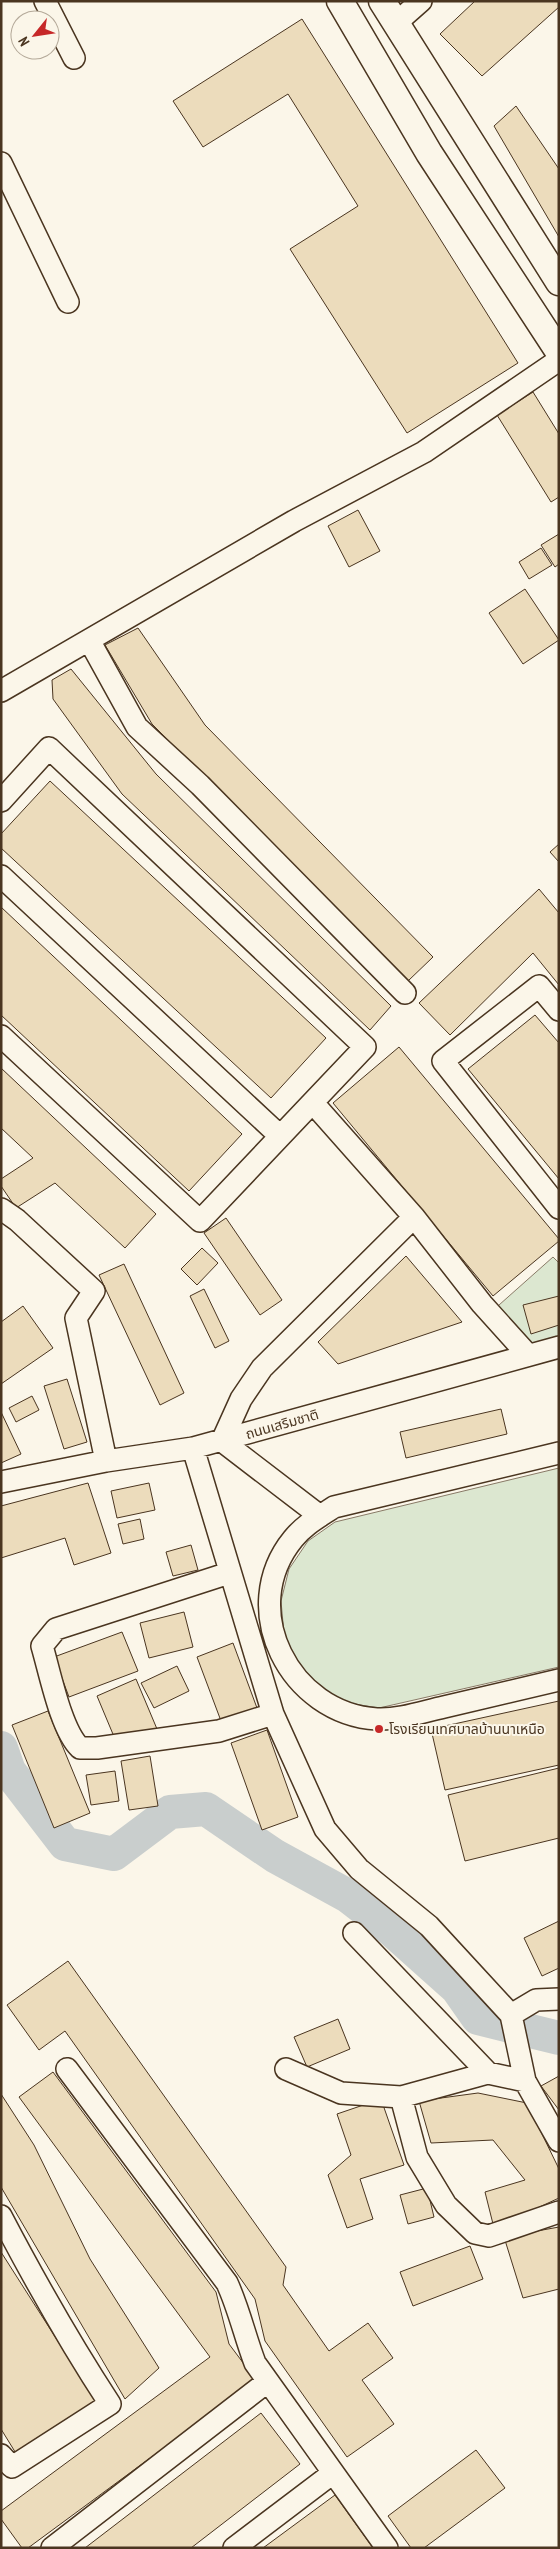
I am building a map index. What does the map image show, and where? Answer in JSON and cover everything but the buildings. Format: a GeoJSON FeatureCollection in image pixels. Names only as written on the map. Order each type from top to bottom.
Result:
{"type":"FeatureCollection","features":[{"type":"Feature","properties":{"kind":"main road"},"geometry":{"type":"LineString","coordinates":[[340,1],[428,153],[559,352]]}},
{"type":"Feature","properties":{"kind":"main road"},"geometry":{"type":"LineString","coordinates":[[382,1],[559,282]]}},
{"type":"Feature","properties":{"kind":"street"},"geometry":{"type":"LineString","coordinates":[[45,1],[74,58]]}},
{"type":"Feature","properties":{"kind":"street"},"geometry":{"type":"LineString","coordinates":[[395,24],[421,1]]}},
{"type":"Feature","properties":{"kind":"street"},"geometry":{"type":"LineString","coordinates":[[1,163],[68,302]]}},
{"type":"Feature","properties":{"kind":"street"},"geometry":{"type":"LineString","coordinates":[[1,691],[294,521],[424,452],[559,360]]}},
{"type":"Feature","properties":{"kind":"street"},"geometry":{"type":"LineString","coordinates":[[89,640],[137,727],[200,785],[405,993]]}},
{"type":"Feature","properties":{"kind":"street"},"geometry":{"type":"LineString","coordinates":[[1,801],[49,748],[365,1047],[200,1221],[1,1036]]}},
{"type":"Feature","properties":{"kind":"street"},"geometry":{"type":"LineString","coordinates":[[1,876],[280,1136]]}},
{"type":"Feature","properties":{"kind":"street"},"geometry":{"type":"LineString","coordinates":[[559,1010],[539,986],[443,1060],[559,1208]]}},
{"type":"Feature","properties":{"kind":"street"},"geometry":{"type":"LineString","coordinates":[[313,1103],[414,1217],[482,1304],[528,1355]]}},
{"type":"Feature","properties":{"kind":"street"},"geometry":{"type":"LineString","coordinates":[[1,1209],[17,1220],[94,1291],[76,1318],[106,1461]]}},
{"type":"Feature","properties":{"kind":"street"},"geometry":{"type":"LineString","coordinates":[[320,1516],[222,1441],[241,1399],[262,1368],[414,1217]]}},
{"type":"Feature","properties":{"kind":"street","name":"ถนนเสริมชาติ"},"geometry":{"type":"LineString","coordinates":[[1,1482],[222,1441],[559,1347]]}},
{"type":"Feature","properties":{"kind":"street"},"geometry":{"type":"LineString","coordinates":[[192,1448],[273,1714],[325,1828],[359,1869],[429,1926],[511,2016],[514,2039],[524,2081],[559,2141]]}},
{"type":"Feature","properties":{"kind":"street"},"geometry":{"type":"LineString","coordinates":[[559,1453],[334,1506],[304,1527],[282,1556],[274,1573],[269,1611],[277,1647],[285,1664],[296,1679],[316,1697],[341,1711],[359,1716],[393,1718],[559,1680]]}},
{"type":"Feature","properties":{"kind":"street"},"geometry":{"type":"LineString","coordinates":[[230,1573],[56,1629],[42,1646],[58,1699],[71,1739],[80,1748],[98,1748],[220,1731],[273,1714]]}},
{"type":"Feature","properties":{"kind":"street"},"geometry":{"type":"LineString","coordinates":[[354,1933],[488,2073]]}},
{"type":"Feature","properties":{"kind":"street"},"geometry":{"type":"LineString","coordinates":[[511,2016],[536,2000],[559,1999]]}},
{"type":"Feature","properties":{"kind":"street"},"geometry":{"type":"LineString","coordinates":[[67,2069],[227,2283],[236,2302],[250,2349],[267,2382],[387,2548]]}},
{"type":"Feature","properties":{"kind":"street"},"geometry":{"type":"LineString","coordinates":[[286,2069],[341,2092],[401,2096],[488,2073],[524,2081]]}},
{"type":"Feature","properties":{"kind":"street"},"geometry":{"type":"LineString","coordinates":[[401,2096],[418,2157],[446,2204],[475,2232],[489,2236],[559,2212]]}},
{"type":"Feature","properties":{"kind":"street"},"geometry":{"type":"LineString","coordinates":[[1,2216],[76,2354],[110,2404],[12,2468],[1,2455]]}},
{"type":"Feature","properties":{"kind":"street"},"geometry":{"type":"LineString","coordinates":[[52,2548],[267,2382]]}},
{"type":"Feature","properties":{"kind":"street"},"geometry":{"type":"LineString","coordinates":[[234,2548],[333,2473]]}},
{"type":"Feature","properties":{"kind":"green space"},"geometry":{"type":"Polygon","coordinates":[[[553,1257],[559,1263],[559,1347],[528,1355],[490,1313],[553,1257]]]}},
{"type":"Feature","properties":{"kind":"green space"},"geometry":{"type":"Polygon","coordinates":[[[559,1468],[559,1667],[379,1708],[348,1703],[321,1689],[298,1665],[284,1634],[281,1601],[289,1569],[308,1541],[335,1522],[559,1468]]]}},
{"type":"Feature","properties":{"kind":"waterway"},"geometry":{"type":"LineString","coordinates":[[1,1748],[9,1771],[65,1844],[114,1854],[170,1812],[206,1809],[275,1856],[348,1896],[392,1930],[457,1988],[478,2018],[559,2038]]}},
{"type":"Feature","properties":{"kind":"place","name":"โรงเรียนเทศบาลบ้านนาเหนือ"},"geometry":{"type":"Point","coordinates":[379,1729]}}]}
